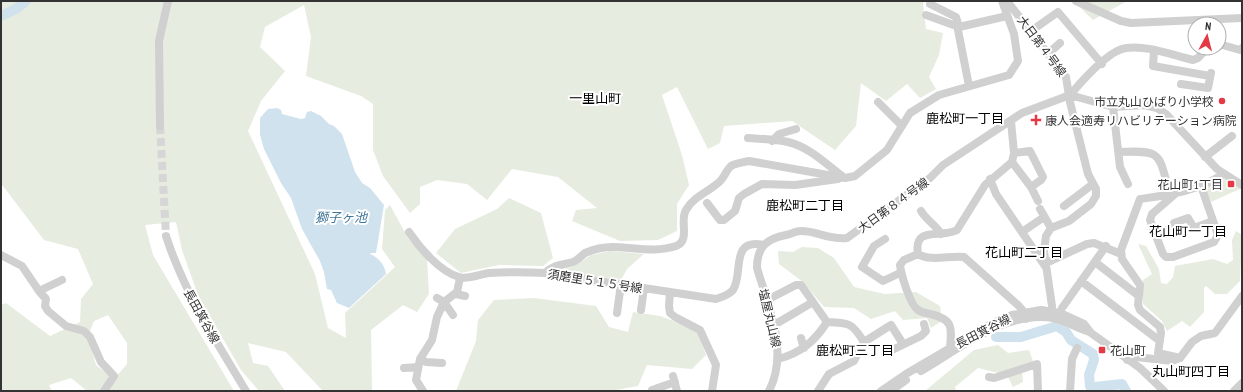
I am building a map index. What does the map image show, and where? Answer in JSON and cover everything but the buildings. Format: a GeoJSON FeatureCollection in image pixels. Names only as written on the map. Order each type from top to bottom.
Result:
{"type":"FeatureCollection","features":[{"type":"Feature","properties":{"kind":"street"},"geometry":{"type":"LineString","coordinates":[[160,126],[159,41],[168,1]]}},
{"type":"Feature","properties":{"kind":"street"},"geometry":{"type":"LineString","coordinates":[[708,203],[720,220],[724,220],[735,211],[740,198],[744,194],[762,184],[795,185],[855,176],[888,150],[910,114],[939,95],[1009,75],[1018,61],[1014,34],[1002,1]]}},
{"type":"Feature","properties":{"kind":"street","name":"大日第４号線"},"geometry":{"type":"LineString","coordinates":[[1008,1],[1066,77],[1070,102],[1088,174],[1093,184]]}},
{"type":"Feature","properties":{"kind":"street"},"geometry":{"type":"LineString","coordinates":[[1076,1],[1121,21],[1130,23],[1242,18]]}},
{"type":"Feature","properties":{"kind":"street"},"geometry":{"type":"LineString","coordinates":[[930,4],[956,17],[969,86]]}},
{"type":"Feature","properties":{"kind":"street"},"geometry":{"type":"LineString","coordinates":[[1031,30],[1058,12],[1102,64]]}},
{"type":"Feature","properties":{"kind":"street"},"geometry":{"type":"LineString","coordinates":[[926,15],[959,27],[1007,16]]}},
{"type":"Feature","properties":{"kind":"street"},"geometry":{"type":"LineString","coordinates":[[1049,53],[1060,43]]}},
{"type":"Feature","properties":{"kind":"street"},"geometry":{"type":"LineString","coordinates":[[1227,47],[1240,50],[1242,48]]}},
{"type":"Feature","properties":{"kind":"street"},"geometry":{"type":"LineString","coordinates":[[1070,95],[1114,53],[1125,48],[1139,48],[1193,60],[1200,56]]}},
{"type":"Feature","properties":{"kind":"street"},"geometry":{"type":"LineString","coordinates":[[1154,51],[1153,66],[1210,75],[1208,88],[1181,84]]}},
{"type":"Feature","properties":{"kind":"street"},"geometry":{"type":"LineString","coordinates":[[1070,95],[1113,107],[1144,105],[1158,108],[1166,114],[1223,174],[1242,184]]}},
{"type":"Feature","properties":{"kind":"street","name":"大日第８４号線"},"geometry":{"type":"LineString","coordinates":[[764,245],[773,238],[800,231],[836,239],[847,238],[930,178],[943,165],[1022,113],[1070,95]]}},
{"type":"Feature","properties":{"kind":"street"},"geometry":{"type":"LineString","coordinates":[[878,102],[902,126]]}},
{"type":"Feature","properties":{"kind":"street"},"geometry":{"type":"LineString","coordinates":[[1113,107],[1120,166],[1128,184]]}},
{"type":"Feature","properties":{"kind":"street"},"geometry":{"type":"LineString","coordinates":[[1011,121],[1014,153],[1012,162],[990,179],[957,230],[950,234],[929,234],[918,240],[918,254],[924,258],[964,257],[1025,315],[1031,307],[1052,306],[1062,308],[1077,316],[1084,324]]}},
{"type":"Feature","properties":{"kind":"street"},"geometry":{"type":"LineString","coordinates":[[772,140],[779,134],[796,129]]}},
{"type":"Feature","properties":{"kind":"street"},"geometry":{"type":"LineString","coordinates":[[1206,157],[1232,136]]}},
{"type":"Feature","properties":{"kind":"street"},"geometry":{"type":"LineString","coordinates":[[748,138],[787,142],[810,151],[844,178]]}},
{"type":"Feature","properties":{"kind":"street"},"geometry":{"type":"LineString","coordinates":[[1014,153],[1030,151],[1042,172],[1043,177],[1041,180],[1031,187]]}},
{"type":"Feature","properties":{"kind":"street"},"geometry":{"type":"LineString","coordinates":[[1119,152],[1144,151],[1156,154],[1161,161],[1173,194]]}},
{"type":"Feature","properties":{"kind":"street"},"geometry":{"type":"LineString","coordinates":[[545,273],[549,268],[575,261],[586,253],[600,249],[611,247],[646,250],[676,246],[682,242],[684,236],[683,215],[686,209],[698,196],[719,182],[730,166],[738,163],[749,161],[844,178]]}},
{"type":"Feature","properties":{"kind":"street"},"geometry":{"type":"LineString","coordinates":[[1012,162],[1031,187],[1044,217],[1052,228]]}},
{"type":"Feature","properties":{"kind":"street"},"geometry":{"type":"LineString","coordinates":[[1180,358],[1158,353],[1160,327],[1140,310],[1138,305],[1140,286],[1122,259],[1121,254],[1140,199],[1173,194],[1200,186],[1223,174]]}},
{"type":"Feature","properties":{"kind":"street"},"geometry":{"type":"LineString","coordinates":[[990,179],[996,194],[1046,265]]}},
{"type":"Feature","properties":{"kind":"street"},"geometry":{"type":"LineString","coordinates":[[1052,306],[1046,265],[1046,236],[1052,228],[1069,221],[1091,204],[1096,196],[1093,184],[1064,206]]}},
{"type":"Feature","properties":{"kind":"street"},"geometry":{"type":"LineString","coordinates":[[1173,194],[1152,214],[1150,220],[1163,254],[1166,257],[1172,257],[1214,242],[1218,235],[1200,186]]}},
{"type":"Feature","properties":{"kind":"street"},"geometry":{"type":"LineString","coordinates":[[921,211],[927,221],[938,228],[941,234]]}},
{"type":"Feature","properties":{"kind":"street"},"geometry":{"type":"LineString","coordinates":[[1022,232],[1044,217]]}},
{"type":"Feature","properties":{"kind":"street"},"geometry":{"type":"LineString","coordinates":[[1155,234],[1172,228],[1174,223],[1188,218],[1194,228],[1213,221]]}},
{"type":"Feature","properties":{"kind":"street"},"geometry":{"type":"LineString","coordinates":[[409,232],[428,255],[448,272],[460,278],[456,294]]}},
{"type":"Feature","properties":{"kind":"street","name":"長田箕谷線"},"geometry":{"type":"LineString","coordinates":[[166,236],[176,267],[210,333],[246,391]]}},
{"type":"Feature","properties":{"kind":"street"},"geometry":{"type":"LineString","coordinates":[[885,239],[874,246],[862,267],[883,281],[900,273]]}},
{"type":"Feature","properties":{"kind":"street"},"geometry":{"type":"LineString","coordinates":[[1046,265],[1087,244],[1094,243],[1106,246],[1121,254]]}},
{"type":"Feature","properties":{"kind":"street","name":"須磨里５１５号線"},"geometry":{"type":"LineString","coordinates":[[460,278],[488,274],[528,272],[545,273],[716,299],[725,296],[732,291],[736,284],[740,253],[744,248],[756,244],[764,245]]}},
{"type":"Feature","properties":{"kind":"street","name":"塩屋丸山線"},"geometry":{"type":"LineString","coordinates":[[764,245],[757,260],[757,268],[774,325],[778,358],[775,379],[769,391]]}},
{"type":"Feature","properties":{"kind":"street"},"geometry":{"type":"LineString","coordinates":[[1062,308],[1106,246]]}},
{"type":"Feature","properties":{"kind":"street"},"geometry":{"type":"LineString","coordinates":[[918,254],[904,260],[900,265],[900,273],[914,305],[918,310],[942,317],[948,321],[951,328],[950,348]]}},
{"type":"Feature","properties":{"kind":"street"},"geometry":{"type":"LineString","coordinates":[[1,255],[22,266],[46,299],[45,306],[48,311],[66,326],[84,331],[90,337],[101,362],[114,376],[104,391]]}},
{"type":"Feature","properties":{"kind":"street"},"geometry":{"type":"LineString","coordinates":[[1095,262],[1139,296]]}},
{"type":"Feature","properties":{"kind":"street"},"geometry":{"type":"LineString","coordinates":[[39,291],[62,280]]}},
{"type":"Feature","properties":{"kind":"street"},"geometry":{"type":"LineString","coordinates":[[1081,281],[1160,341]]}},
{"type":"Feature","properties":{"kind":"street"},"geometry":{"type":"LineString","coordinates":[[617,313],[621,284]]}},
{"type":"Feature","properties":{"kind":"street"},"geometry":{"type":"LineString","coordinates":[[767,300],[796,285],[801,285],[827,322]]}},
{"type":"Feature","properties":{"kind":"street"},"geometry":{"type":"LineString","coordinates":[[641,310],[644,288]]}},
{"type":"Feature","properties":{"kind":"street"},"geometry":{"type":"LineString","coordinates":[[670,292],[670,313],[675,318],[700,330],[716,365],[712,391]]}},
{"type":"Feature","properties":{"kind":"street"},"geometry":{"type":"LineString","coordinates":[[440,300],[456,294],[465,296]]}},
{"type":"Feature","properties":{"kind":"street"},"geometry":{"type":"LineString","coordinates":[[1127,360],[1136,357],[1172,362],[1180,358],[1192,342],[1201,336],[1215,333],[1242,296]]}},
{"type":"Feature","properties":{"kind":"street"},"geometry":{"type":"LineString","coordinates":[[440,300],[453,315]]}},
{"type":"Feature","properties":{"kind":"street"},"geometry":{"type":"LineString","coordinates":[[422,390],[414,379],[419,363],[432,340],[440,300]]}},
{"type":"Feature","properties":{"kind":"street"},"geometry":{"type":"LineString","coordinates":[[774,325],[813,302]]}},
{"type":"Feature","properties":{"kind":"street","name":"長田箕谷線"},"geometry":{"type":"LineString","coordinates":[[881,391],[906,374],[991,324],[1041,310],[1060,313],[1084,324],[1090,333]]}},
{"type":"Feature","properties":{"kind":"street","name":"長田箕谷線"},"geometry":{"type":"LineString","coordinates":[[891,391],[905,380],[994,329],[1025,315],[1052,318],[1090,333],[1140,368],[1164,391]]}},
{"type":"Feature","properties":{"kind":"street"},"geometry":{"type":"LineString","coordinates":[[827,322],[846,322],[854,327],[864,342]]}},
{"type":"Feature","properties":{"kind":"street"},"geometry":{"type":"LineString","coordinates":[[778,358],[804,348],[819,336],[827,322]]}},
{"type":"Feature","properties":{"kind":"street"},"geometry":{"type":"LineString","coordinates":[[888,352],[921,336],[926,331],[924,324]]}},
{"type":"Feature","properties":{"kind":"street"},"geometry":{"type":"LineString","coordinates":[[818,391],[829,374],[854,361],[864,342],[891,325],[903,344]]}},
{"type":"Feature","properties":{"kind":"street"},"geometry":{"type":"LineString","coordinates":[[801,338],[804,348]]}},
{"type":"Feature","properties":{"kind":"street"},"geometry":{"type":"LineString","coordinates":[[1070,391],[1072,359],[1077,348]]}},
{"type":"Feature","properties":{"kind":"street"},"geometry":{"type":"LineString","coordinates":[[404,368],[426,362],[442,363]]}},
{"type":"Feature","properties":{"kind":"street"},"geometry":{"type":"LineString","coordinates":[[989,377],[994,378],[1037,364],[1038,391]]}},
{"type":"Feature","properties":{"kind":"street"},"geometry":{"type":"LineString","coordinates":[[652,390],[674,379],[677,391]]}},
{"type":"Feature","properties":{"kind":"street"},"geometry":{"type":"LineString","coordinates":[[1234,391],[1242,383]]}},
{"type":"Feature","properties":{"kind":"shaded area"},"geometry":{"type":"Polygon","coordinates":[[[1,1],[924,1],[923,4],[926,29],[943,33],[939,55],[929,77],[936,89],[920,98],[907,84],[886,101],[861,83],[856,126],[835,150],[792,121],[724,126],[720,143],[708,149],[677,87],[662,95],[682,155],[689,185],[677,204],[677,231],[658,240],[620,241],[572,221],[576,210],[597,208],[558,177],[512,169],[487,200],[467,184],[437,180],[420,187],[420,204],[410,213],[383,176],[373,150],[373,104],[361,96],[306,76],[311,37],[304,5],[265,27],[260,47],[285,71],[261,101],[248,131],[315,274],[328,328],[346,338],[345,313],[395,267],[382,249],[385,210],[390,205],[408,238],[427,259],[429,294],[417,312],[403,305],[371,330],[372,391],[323,391],[286,352],[248,343],[253,363],[268,366],[285,391],[259,391],[241,370],[198,295],[182,250],[176,222],[145,225],[153,255],[234,391],[87,391],[71,378],[49,385],[52,391],[1,391],[1,305],[6,303],[50,336],[80,322],[81,299],[93,284],[78,249],[44,240],[3,186],[1,186],[1,1]],[[108,315],[94,321],[88,336],[96,365],[114,379],[127,364],[127,343],[108,315]]]}},
{"type":"Feature","properties":{"kind":"shaded area"},"geometry":{"type":"Polygon","coordinates":[[[1073,1],[1127,1],[1093,20],[1073,1]]]}},
{"type":"Feature","properties":{"kind":"shaded area"},"geometry":{"type":"Polygon","coordinates":[[[1224,178],[1242,188],[1211,202],[1204,187],[1224,178]]]}},
{"type":"Feature","properties":{"kind":"shaded area"},"geometry":{"type":"Polygon","coordinates":[[[509,198],[541,213],[553,258],[543,266],[499,265],[461,273],[436,253],[455,229],[497,209],[509,198]]]}},
{"type":"Feature","properties":{"kind":"shaded area"},"geometry":{"type":"Polygon","coordinates":[[[1236,231],[1242,235],[1240,281],[1227,294],[1215,294],[1206,286],[1204,288],[1204,312],[1190,327],[1182,321],[1167,331],[1162,321],[1143,304],[1143,280],[1152,274],[1138,244],[1146,246],[1159,269],[1161,283],[1167,284],[1173,277],[1175,266],[1213,259],[1227,264],[1233,260],[1232,240],[1236,231]]]}},
{"type":"Feature","properties":{"kind":"shaded area"},"geometry":{"type":"Polygon","coordinates":[[[802,247],[818,248],[834,258],[854,287],[885,294],[916,292],[940,306],[942,321],[931,328],[927,318],[903,320],[895,311],[871,319],[854,308],[824,307],[803,282],[779,264],[778,251],[793,252],[802,247]]]}},
{"type":"Feature","properties":{"kind":"shaded area"},"geometry":{"type":"Polygon","coordinates":[[[610,251],[644,254],[627,269],[621,280],[558,272],[578,264],[591,255],[610,251]]]}},
{"type":"Feature","properties":{"kind":"shaded area"},"geometry":{"type":"Polygon","coordinates":[[[534,298],[596,306],[609,327],[628,332],[633,312],[660,316],[697,330],[706,355],[692,369],[647,365],[638,386],[610,391],[456,391],[476,341],[478,320],[494,300],[534,298]]]}},
{"type":"Feature","properties":{"kind":"shaded area"},"geometry":{"type":"Polygon","coordinates":[[[998,345],[1008,353],[1029,350],[1033,361],[1022,369],[1023,382],[1013,387],[1007,375],[978,368],[955,387],[956,391],[925,391],[974,350],[998,345]]]}},
{"type":"Feature","properties":{"kind":"water","name":"獅子ヶ池"},"geometry":{"type":"Polygon","coordinates":[[[277,108],[281,110],[282,114],[301,119],[305,118],[307,112],[311,111],[321,116],[329,124],[334,126],[342,134],[355,172],[362,183],[370,188],[384,205],[376,253],[370,254],[381,262],[386,274],[349,308],[337,303],[331,290],[327,289],[324,272],[320,261],[302,229],[291,198],[281,183],[264,149],[260,135],[260,118],[268,109],[277,108]]]}},
{"type":"Feature","properties":{"kind":"waterway"},"geometry":{"type":"LineString","coordinates":[[1,16],[16,9],[26,1]]}},
{"type":"Feature","properties":{"kind":"waterway"},"geometry":{"type":"LineString","coordinates":[[996,337],[1021,337],[1057,326],[1066,332],[1071,340],[1093,354],[1094,360],[1089,375],[1090,386],[1095,387],[1122,384],[1126,391]]}},
{"type":"Feature","properties":{"kind":"tunnel"},"geometry":{"type":"LineString","coordinates":[[160,126],[166,236]]}},
{"type":"Feature","properties":{"kind":"place","name":"市立丸山ひばり小学校"},"geometry":{"type":"Point","coordinates":[1222,101]}},
{"type":"Feature","properties":{"kind":"place","name":"康人会適寿リハビリテーション病院"},"geometry":{"type":"Point","coordinates":[1036,120]}},
{"type":"Feature","properties":{"kind":"place","name":"花山町1丁目"},"geometry":{"type":"Point","coordinates":[1231,184]}},
{"type":"Feature","properties":{"kind":"place","name":"花山町"},"geometry":{"type":"Point","coordinates":[1102,350]}},
{"type":"Feature","properties":{"kind":"district","name":"一里山町"},"geometry":{"type":"Point","coordinates":[595,98]}},
{"type":"Feature","properties":{"kind":"district","name":"鹿松町一丁目"},"geometry":{"type":"Point","coordinates":[965,118]}},
{"type":"Feature","properties":{"kind":"district","name":"鹿松町二丁目"},"geometry":{"type":"Point","coordinates":[805,205]}},
{"type":"Feature","properties":{"kind":"district","name":"花山町一丁目"},"geometry":{"type":"Point","coordinates":[1188,231]}},
{"type":"Feature","properties":{"kind":"district","name":"花山町二丁目"},"geometry":{"type":"Point","coordinates":[1024,252]}},
{"type":"Feature","properties":{"kind":"district","name":"鹿松町三丁目"},"geometry":{"type":"Point","coordinates":[855,350]}},
{"type":"Feature","properties":{"kind":"district","name":"丸山町四丁目"},"geometry":{"type":"Point","coordinates":[1191,371]}}]}
